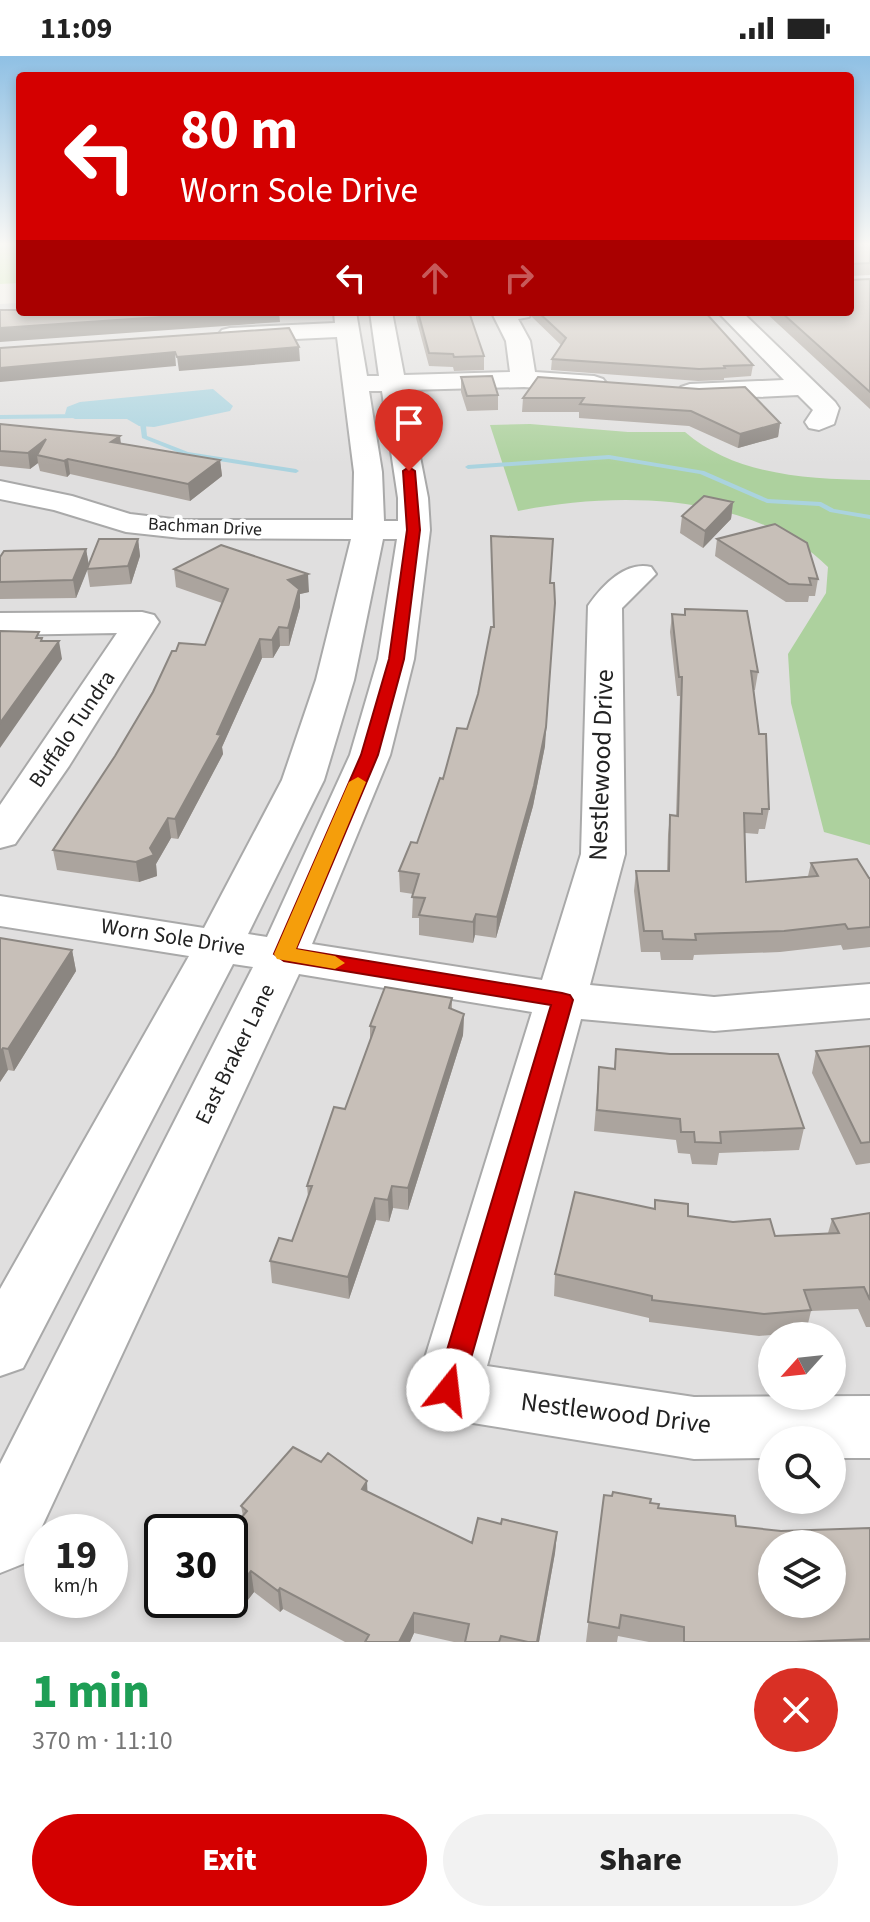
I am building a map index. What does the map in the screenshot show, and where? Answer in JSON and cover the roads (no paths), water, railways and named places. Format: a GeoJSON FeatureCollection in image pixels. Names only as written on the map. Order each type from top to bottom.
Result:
{"type":"FeatureCollection","features":[{"type":"Feature","properties":{"kind":"street","name":"East Braker Lane"},"geometry":{"type":"LineString","coordinates":[[374,383],[381,317]]}},
{"type":"Feature","properties":{"kind":"street"},"geometry":{"type":"LineString","coordinates":[[505,317],[518,341],[524,379]]}},
{"type":"Feature","properties":{"kind":"street"},"geometry":{"type":"LineString","coordinates":[[734,317],[826,408],[825,418],[819,422]]}},
{"type":"Feature","properties":{"kind":"street","name":"East Braker Lane"},"geometry":{"type":"LineString","coordinates":[[0,1348],[219,945],[303,780],[335,680],[391,530],[413,498],[401,417],[374,383],[346,321]]}},
{"type":"Feature","properties":{"kind":"street"},"geometry":{"type":"LineString","coordinates":[[207,337],[346,321]]}},
{"type":"Feature","properties":{"kind":"street"},"geometry":{"type":"LineString","coordinates":[[374,383],[524,379],[620,387]]}},
{"type":"Feature","properties":{"kind":"street"},"geometry":{"type":"LineString","coordinates":[[666,391],[728,392],[805,387]]}},
{"type":"Feature","properties":{"kind":"street","name":"Bachman Drive"},"geometry":{"type":"LineString","coordinates":[[0,490],[61,502],[126,523],[168,527],[391,530]]}},
{"type":"Feature","properties":{"kind":"street","name":"East Braker Lane"},"geometry":{"type":"LineString","coordinates":[[0,1538],[284,954],[370,755],[396,659],[391,530]]}},
{"type":"Feature","properties":{"kind":"street","name":"Nestlewood Drive"},"geometry":{"type":"LineString","coordinates":[[639,574],[605,606],[603,854],[448,1390],[694,1428],[870,1427]]}},
{"type":"Feature","properties":{"kind":"street","name":"Buffalo Tundra"},"geometry":{"type":"LineString","coordinates":[[0,624],[142,622],[49,766],[0,835]]}},
{"type":"Feature","properties":{"kind":"street","name":"Worn Sole Drive"},"geometry":{"type":"LineString","coordinates":[[0,911],[562,1000],[714,1014],[870,1001]]}},
{"type":"Feature","properties":{"kind":"water"},"geometry":{"type":"Polygon","coordinates":[[[213,389],[233,406],[230,411],[154,427],[139,426],[127,419],[75,419],[65,414],[67,407],[80,402],[213,389]]]}},
{"type":"Feature","properties":{"kind":"waterway"},"geometry":{"type":"LineString","coordinates":[[0,417],[82,416]]}},
{"type":"Feature","properties":{"kind":"waterway"},"geometry":{"type":"LineString","coordinates":[[142,416],[144,437],[187,454],[296,471]]}},
{"type":"Feature","properties":{"kind":"waterway"},"geometry":{"type":"LineString","coordinates":[[468,467],[609,457],[702,472],[767,501],[821,504],[832,511],[870,517]]}}]}
